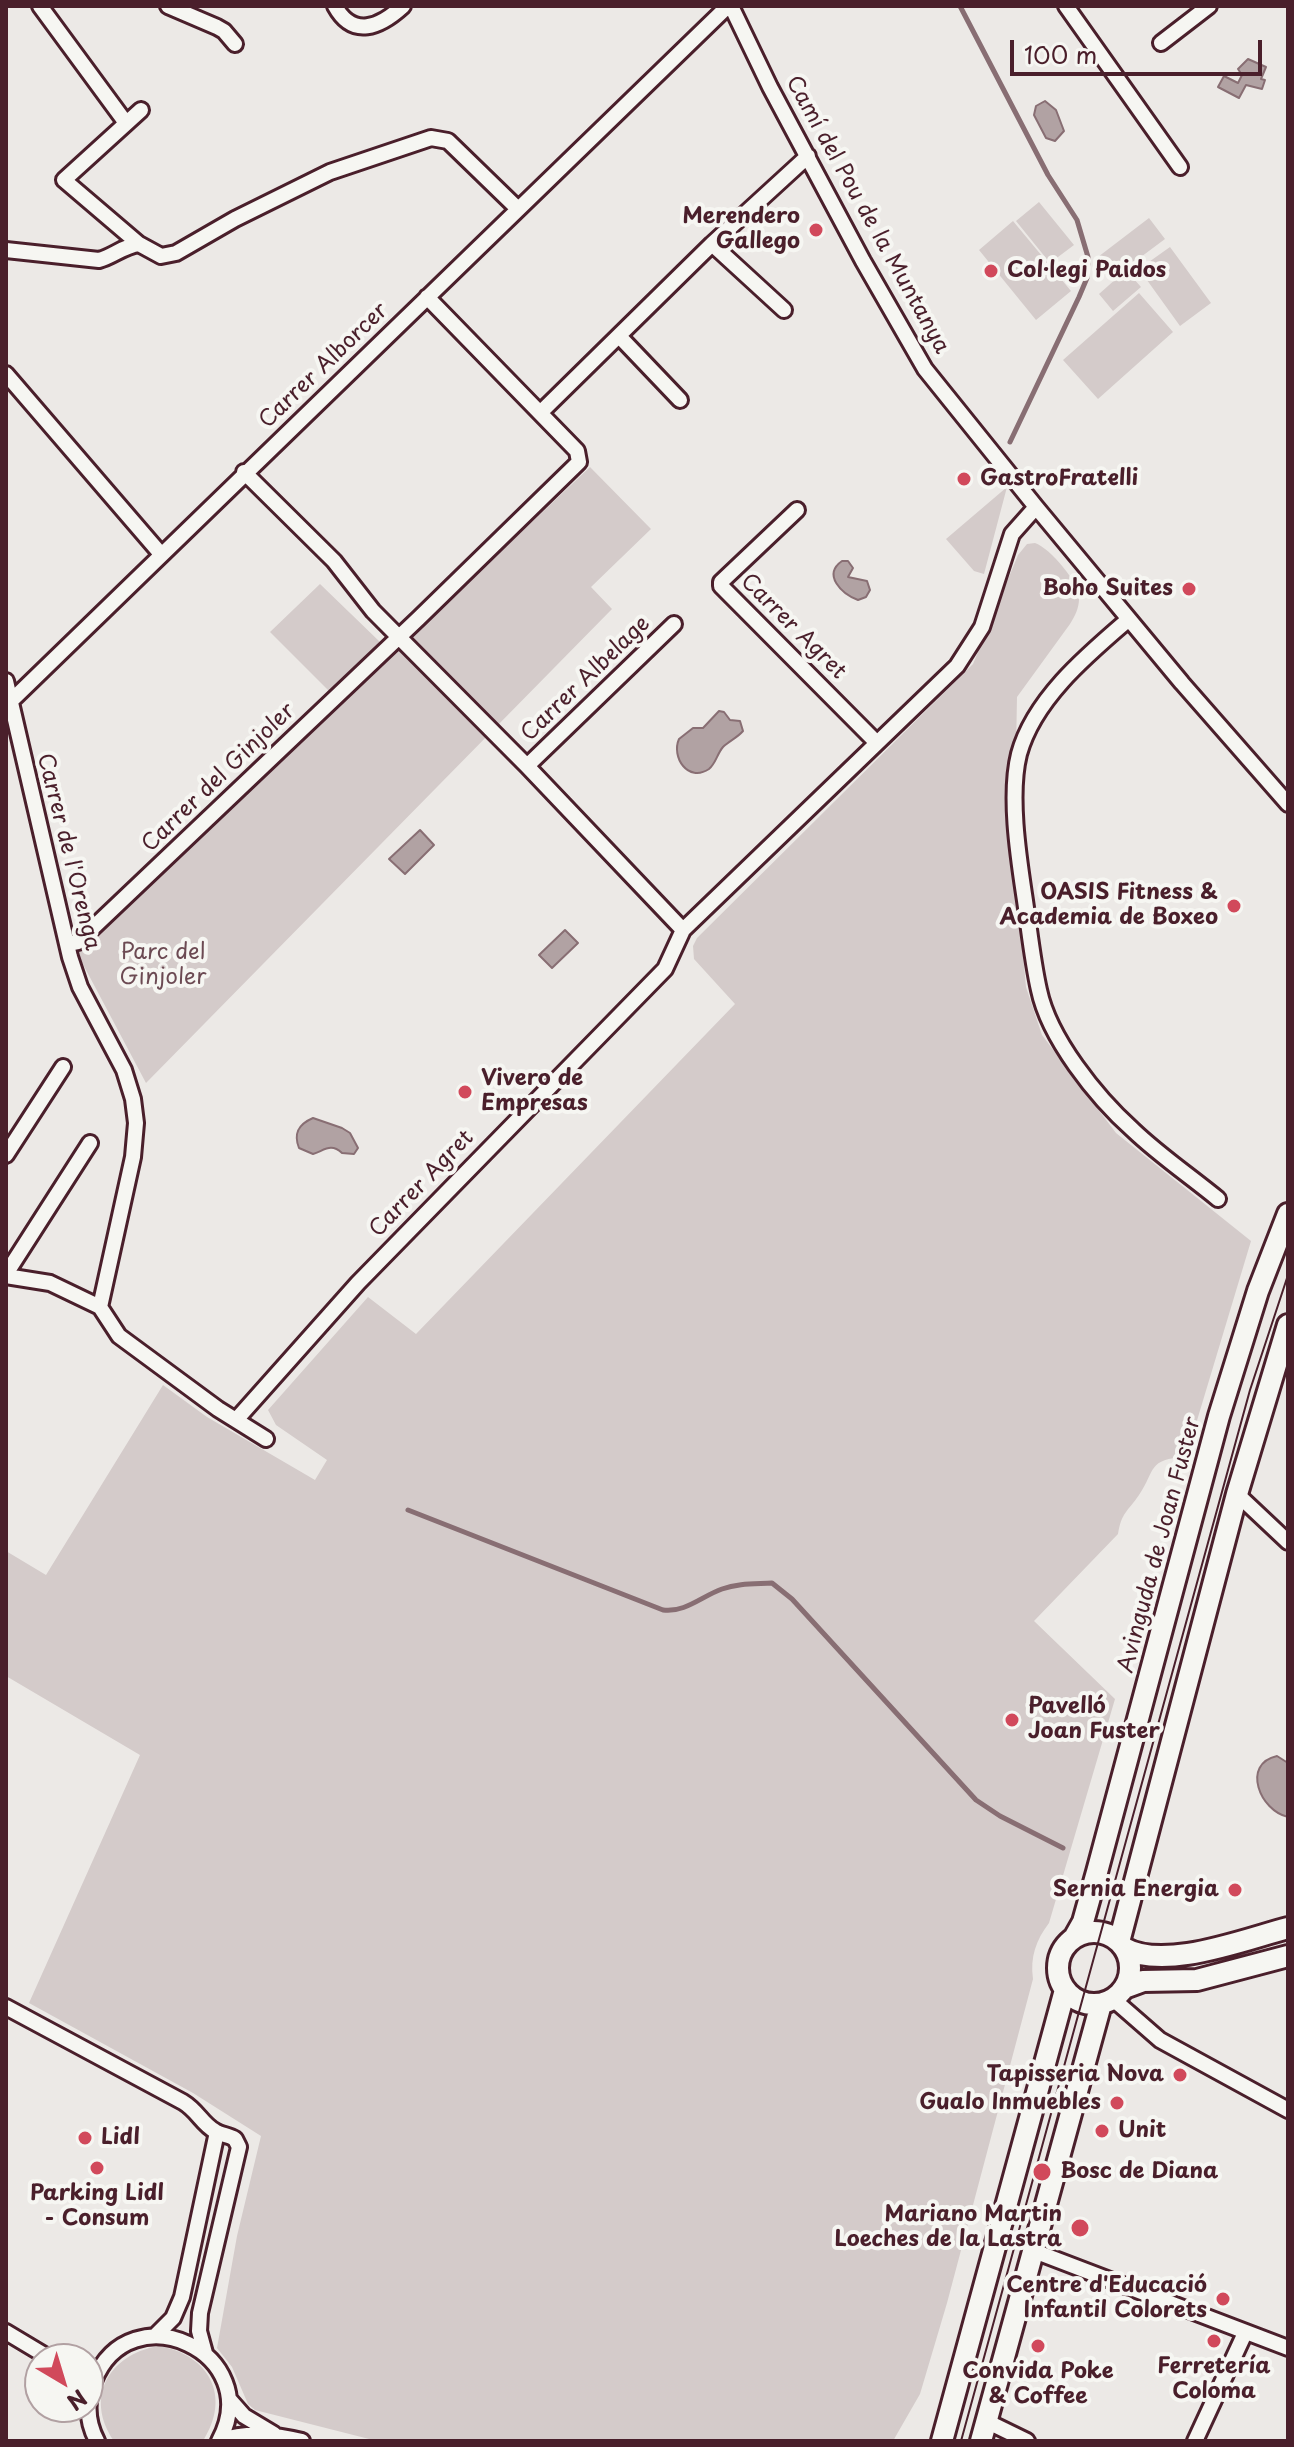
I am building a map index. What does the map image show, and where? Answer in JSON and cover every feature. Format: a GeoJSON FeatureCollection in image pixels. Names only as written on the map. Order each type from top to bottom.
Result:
{"type":"FeatureCollection","features":[{"type":"Feature","properties":{"kind":"main road","name":"Avinguda de Joan Fuster"},"geometry":{"type":"LineString","coordinates":[[1074,1938],[1083,1922],[1097,1872],[1219,1416],[1258,1291],[1288,1214]]}},
{"type":"Feature","properties":{"kind":"main road"},"geometry":{"type":"LineString","coordinates":[[984,2431],[1034,2251],[1113,1997],[1130,1970],[1122,1945],[1237,1494],[1288,1325]]}},
{"type":"Feature","properties":{"kind":"main road"},"geometry":{"type":"LineString","coordinates":[[1288,1928],[1189,1954],[1138,1956],[1100,1932],[1087,1933],[1074,1938],[1063,1949],[1058,1975],[1065,1990],[1081,2002],[1113,1997],[1143,1981],[1197,1980],[1288,1956]]}},
{"type":"Feature","properties":{"kind":"main road"},"geometry":{"type":"LineString","coordinates":[[942,2441],[1065,1990]]}},
{"type":"Feature","properties":{"kind":"street"},"geometry":{"type":"LineString","coordinates":[[40,6],[126,123]]}},
{"type":"Feature","properties":{"kind":"street"},"geometry":{"type":"LineString","coordinates":[[168,6],[224,31],[235,44]]}},
{"type":"Feature","properties":{"kind":"street"},"geometry":{"type":"LineString","coordinates":[[335,6],[342,18],[358,27],[371,26],[387,19],[403,6]]}},
{"type":"Feature","properties":{"kind":"street","name":"Camí del Pou de la Muntanya"},"geometry":{"type":"LineString","coordinates":[[729,6],[925,369],[1129,619],[1288,804]]}},
{"type":"Feature","properties":{"kind":"street","name":"Carrer Alborcer"},"geometry":{"type":"LineString","coordinates":[[11,701],[160,553],[729,6]]}},
{"type":"Feature","properties":{"kind":"street"},"geometry":{"type":"LineString","coordinates":[[1066,6],[1180,167]]}},
{"type":"Feature","properties":{"kind":"street"},"geometry":{"type":"LineString","coordinates":[[1161,43],[1209,6]]}},
{"type":"Feature","properties":{"kind":"street"},"geometry":{"type":"LineString","coordinates":[[141,110],[64,180],[139,244],[161,256],[176,253],[235,219],[330,172],[431,138],[448,141],[518,209]]}},
{"type":"Feature","properties":{"kind":"street"},"geometry":{"type":"LineString","coordinates":[[540,413],[712,244],[808,156]]}},
{"type":"Feature","properties":{"kind":"street"},"geometry":{"type":"LineString","coordinates":[[6,250],[99,260],[108,258],[125,246],[139,244]]}},
{"type":"Feature","properties":{"kind":"street"},"geometry":{"type":"LineString","coordinates":[[712,244],[784,310]]}},
{"type":"Feature","properties":{"kind":"street","name":"Carrer del Ginjoler"},"geometry":{"type":"LineString","coordinates":[[67,944],[78,942],[575,468],[580,459],[577,451],[427,297]]}},
{"type":"Feature","properties":{"kind":"street"},"geometry":{"type":"LineString","coordinates":[[619,336],[680,400]]}},
{"type":"Feature","properties":{"kind":"street"},"geometry":{"type":"LineString","coordinates":[[6,374],[160,553]]}},
{"type":"Feature","properties":{"kind":"street"},"geometry":{"type":"LineString","coordinates":[[244,472],[334,561],[373,611],[527,766],[683,930]]}},
{"type":"Feature","properties":{"kind":"street","name":"Carrer Agret"},"geometry":{"type":"LineString","coordinates":[[236,1420],[358,1283],[665,969],[683,930],[947,677],[965,655],[987,615],[1012,534],[1036,507]]}},
{"type":"Feature","properties":{"kind":"street","name":"Carrer Agret"},"geometry":{"type":"LineString","coordinates":[[797,510],[721,582],[721,586],[877,743]]}},
{"type":"Feature","properties":{"kind":"street"},"geometry":{"type":"LineString","coordinates":[[1129,619],[1056,690],[1036,718],[1018,758],[1016,839],[1039,992],[1051,1027],[1106,1103],[1133,1131],[1218,1199]]}},
{"type":"Feature","properties":{"kind":"street","name":"Carrer Albelage"},"geometry":{"type":"LineString","coordinates":[[527,766],[674,624]]}},
{"type":"Feature","properties":{"kind":"street","name":"Carrer de l'Orenga"},"geometry":{"type":"LineString","coordinates":[[6,681],[67,944],[80,987],[129,1083],[136,1123],[133,1157],[100,1307]]}},
{"type":"Feature","properties":{"kind":"street"},"geometry":{"type":"LineString","coordinates":[[6,1155],[63,1067]]}},
{"type":"Feature","properties":{"kind":"street"},"geometry":{"type":"LineString","coordinates":[[90,1143],[6,1275],[50,1283],[100,1307],[115,1333],[266,1439]]}},
{"type":"Feature","properties":{"kind":"street"},"geometry":{"type":"LineString","coordinates":[[1237,1494],[1288,1542]]}},
{"type":"Feature","properties":{"kind":"street"},"geometry":{"type":"LineString","coordinates":[[1113,1997],[1160,2040],[1288,2110]]}},
{"type":"Feature","properties":{"kind":"street"},"geometry":{"type":"LineString","coordinates":[[6,2007],[195,2109],[203,2122],[235,2139],[239,2147],[200,2313],[199,2331],[205,2353],[221,2374],[229,2399],[227,2424],[219,2441]]}},
{"type":"Feature","properties":{"kind":"street"},"geometry":{"type":"LineString","coordinates":[[155,2336],[173,2318],[182,2297],[217,2132]]}},
{"type":"Feature","properties":{"kind":"street"},"geometry":{"type":"LineString","coordinates":[[1034,2251],[1288,2348]]}},
{"type":"Feature","properties":{"kind":"street"},"geometry":{"type":"LineString","coordinates":[[6,2332],[24,2343]]}},
{"type":"Feature","properties":{"kind":"street"},"geometry":{"type":"LineString","coordinates":[[1195,2441],[1245,2333]]}},
{"type":"Feature","properties":{"kind":"street"},"geometry":{"type":"LineString","coordinates":[[104,2363],[127,2343],[155,2336],[179,2339],[205,2353]]}},
{"type":"Feature","properties":{"kind":"street"},"geometry":{"type":"LineString","coordinates":[[229,2399],[244,2416],[274,2434]]}},
{"type":"Feature","properties":{"kind":"street"},"geometry":{"type":"LineString","coordinates":[[984,2431],[1027,2441]]}},
{"type":"Feature","properties":{"kind":"street"},"geometry":{"type":"LineString","coordinates":[[219,2441],[234,2436],[274,2434],[302,2441]]}},
{"type":"Feature","properties":{"kind":"green space"},"geometry":{"type":"Polygon","coordinates":[[[1039,202],[1074,245],[1050,263],[1016,221],[1039,202]]]}},
{"type":"Feature","properties":{"kind":"green space"},"geometry":{"type":"Polygon","coordinates":[[[1149,218],[1165,239],[1110,280],[1094,260],[1149,218]]]}},
{"type":"Feature","properties":{"kind":"green space"},"geometry":{"type":"Polygon","coordinates":[[[1013,221],[1071,291],[1036,320],[979,250],[1013,221]]]}},
{"type":"Feature","properties":{"kind":"green space"},"geometry":{"type":"Polygon","coordinates":[[[1170,247],[1211,303],[1180,326],[1139,269],[1170,247]]]}},
{"type":"Feature","properties":{"kind":"green space"},"geometry":{"type":"Polygon","coordinates":[[[1126,270],[1141,287],[1113,311],[1099,294],[1126,270]]]}},
{"type":"Feature","properties":{"kind":"green space"},"geometry":{"type":"Polygon","coordinates":[[[1139,293],[1173,332],[1098,399],[1063,360],[1139,293]]]}},
{"type":"Feature","properties":{"kind":"green space","name":"Parc del Ginjoler"},"geometry":{"type":"Polygon","coordinates":[[[590,467],[651,529],[591,587],[612,609],[146,1083],[77,953],[590,467]]]}},
{"type":"Feature","properties":{"kind":"green space"},"geometry":{"type":"Polygon","coordinates":[[[1007,487],[984,574],[974,571],[946,539],[1007,487]]]}},
{"type":"Feature","properties":{"kind":"green space"},"geometry":{"type":"Polygon","coordinates":[[[1035,543],[1063,567],[1075,584],[1079,599],[1070,624],[1017,697],[1014,856],[1026,987],[1042,1035],[1116,1133],[1251,1241],[1186,1457],[1165,1460],[1154,1467],[1123,1517],[1118,1534],[1034,1621],[1115,1699],[1049,1923],[1035,1949],[1033,1979],[920,2394],[893,2441],[377,2441],[255,2410],[248,2404],[232,2367],[217,2348],[237,2236],[261,2136],[193,2093],[29,2003],[140,1755],[6,1676],[6,1551],[46,1575],[163,1385],[207,1417],[315,1480],[327,1460],[276,1425],[268,1410],[368,1297],[416,1334],[735,1004],[694,959],[693,946],[697,938],[973,664],[1018,555],[1027,544],[1035,543]]]}},
{"type":"Feature","properties":{"kind":"green space"},"geometry":{"type":"Polygon","coordinates":[[[320,584],[380,642],[330,692],[270,632],[320,584]]]}},
{"type":"Feature","properties":{"kind":"green space"},"geometry":{"type":"Polygon","coordinates":[[[158,2346],[176,2351],[202,2368],[215,2393],[211,2424],[203,2441],[114,2441],[104,2421],[106,2380],[126,2358],[158,2346]]]}},
{"type":"Feature","properties":{"kind":"shaded area"},"geometry":{"type":"Polygon","coordinates":[[[1248,59],[1266,67],[1261,79],[1265,80],[1262,89],[1246,85],[1239,98],[1218,87],[1224,76],[1238,83],[1242,75],[1238,69],[1248,59]]]}},
{"type":"Feature","properties":{"kind":"shaded area"},"geometry":{"type":"Polygon","coordinates":[[[1045,101],[1056,110],[1064,131],[1055,141],[1046,138],[1034,115],[1036,106],[1045,101]]]}},
{"type":"Feature","properties":{"kind":"shaded area"},"geometry":{"type":"Polygon","coordinates":[[[842,561],[848,561],[853,568],[848,577],[867,581],[870,590],[866,597],[858,600],[836,584],[834,572],[842,561]]]}},
{"type":"Feature","properties":{"kind":"shaded area"},"geometry":{"type":"Polygon","coordinates":[[[719,711],[730,720],[740,721],[743,731],[723,747],[709,769],[694,773],[679,760],[679,739],[693,728],[703,728],[719,711]]]}},
{"type":"Feature","properties":{"kind":"shaded area"},"geometry":{"type":"Polygon","coordinates":[[[420,830],[434,845],[405,874],[389,859],[420,830]]]}},
{"type":"Feature","properties":{"kind":"shaded area"},"geometry":{"type":"Polygon","coordinates":[[[565,930],[578,943],[552,968],[539,955],[565,930]]]}},
{"type":"Feature","properties":{"kind":"shaded area"},"geometry":{"type":"Polygon","coordinates":[[[313,1118],[350,1133],[358,1148],[354,1154],[331,1148],[313,1154],[299,1148],[298,1130],[313,1118]]]}},
{"type":"Feature","properties":{"kind":"shaded area"},"geometry":{"type":"Polygon","coordinates":[[[1277,1756],[1288,1763],[1288,1817],[1269,1806],[1258,1787],[1260,1768],[1277,1756]]]}},
{"type":"Feature","properties":{"kind":"waterway"},"geometry":{"type":"LineString","coordinates":[[960,6],[1048,175],[1077,220],[1088,257],[1087,278],[1079,297],[1010,442]]}},
{"type":"Feature","properties":{"kind":"waterway"},"geometry":{"type":"LineString","coordinates":[[408,1510],[663,1610],[686,1607],[728,1587],[772,1583],[792,1599],[976,1800],[1000,1816],[1063,1848]]}},
{"type":"Feature","properties":{"kind":"tram line"},"geometry":{"type":"LineString","coordinates":[[961,2441],[1250,1390],[1288,1275]]}},
{"type":"Feature","properties":{"kind":"place","name":"Merendero Gallego"},"geometry":{"type":"Point","coordinates":[816,230]}},
{"type":"Feature","properties":{"kind":"place","name":"Col·legi Paidos"},"geometry":{"type":"Point","coordinates":[991,271]}},
{"type":"Feature","properties":{"kind":"place","name":"GastroFratelli"},"geometry":{"type":"Point","coordinates":[964,479]}},
{"type":"Feature","properties":{"kind":"place","name":"Boho Suites"},"geometry":{"type":"Point","coordinates":[1189,589]}},
{"type":"Feature","properties":{"kind":"place","name":"OASIS Fitness & Academia de Boxeo"},"geometry":{"type":"Point","coordinates":[1234,906]}},
{"type":"Feature","properties":{"kind":"place","name":"Vivero de Empresas"},"geometry":{"type":"Point","coordinates":[465,1092]}},
{"type":"Feature","properties":{"kind":"place","name":"Pavelló Joan Fuster"},"geometry":{"type":"Point","coordinates":[1012,1720]}},
{"type":"Feature","properties":{"kind":"place","name":"Sernia Energia"},"geometry":{"type":"Point","coordinates":[1235,1890]}},
{"type":"Feature","properties":{"kind":"place","name":"Tapisseria Nova"},"geometry":{"type":"Point","coordinates":[1180,2075]}},
{"type":"Feature","properties":{"kind":"place","name":"Gualo Inmuebles"},"geometry":{"type":"Point","coordinates":[1117,2103]}},
{"type":"Feature","properties":{"kind":"place","name":"Unit"},"geometry":{"type":"Point","coordinates":[1102,2131]}},
{"type":"Feature","properties":{"kind":"place","name":"Lidl"},"geometry":{"type":"Point","coordinates":[85,2138]}},
{"type":"Feature","properties":{"kind":"place","name":"Parking Lidl - Consum"},"geometry":{"type":"Point","coordinates":[97,2168]}},
{"type":"Feature","properties":{"kind":"place","name":"Bosc de Diana"},"geometry":{"type":"Point","coordinates":[1042,2172]}},
{"type":"Feature","properties":{"kind":"place","name":"Mariano Martin Loeches de la Lastra"},"geometry":{"type":"Point","coordinates":[1080,2228]}},
{"type":"Feature","properties":{"kind":"place","name":"Centre d'Educació Infantil Colorets"},"geometry":{"type":"Point","coordinates":[1223,2299]}},
{"type":"Feature","properties":{"kind":"place","name":"Ferretería Coloma"},"geometry":{"type":"Point","coordinates":[1214,2341]}},
{"type":"Feature","properties":{"kind":"place","name":"Convida Poke & Coffee"},"geometry":{"type":"Point","coordinates":[1038,2346]}}]}
